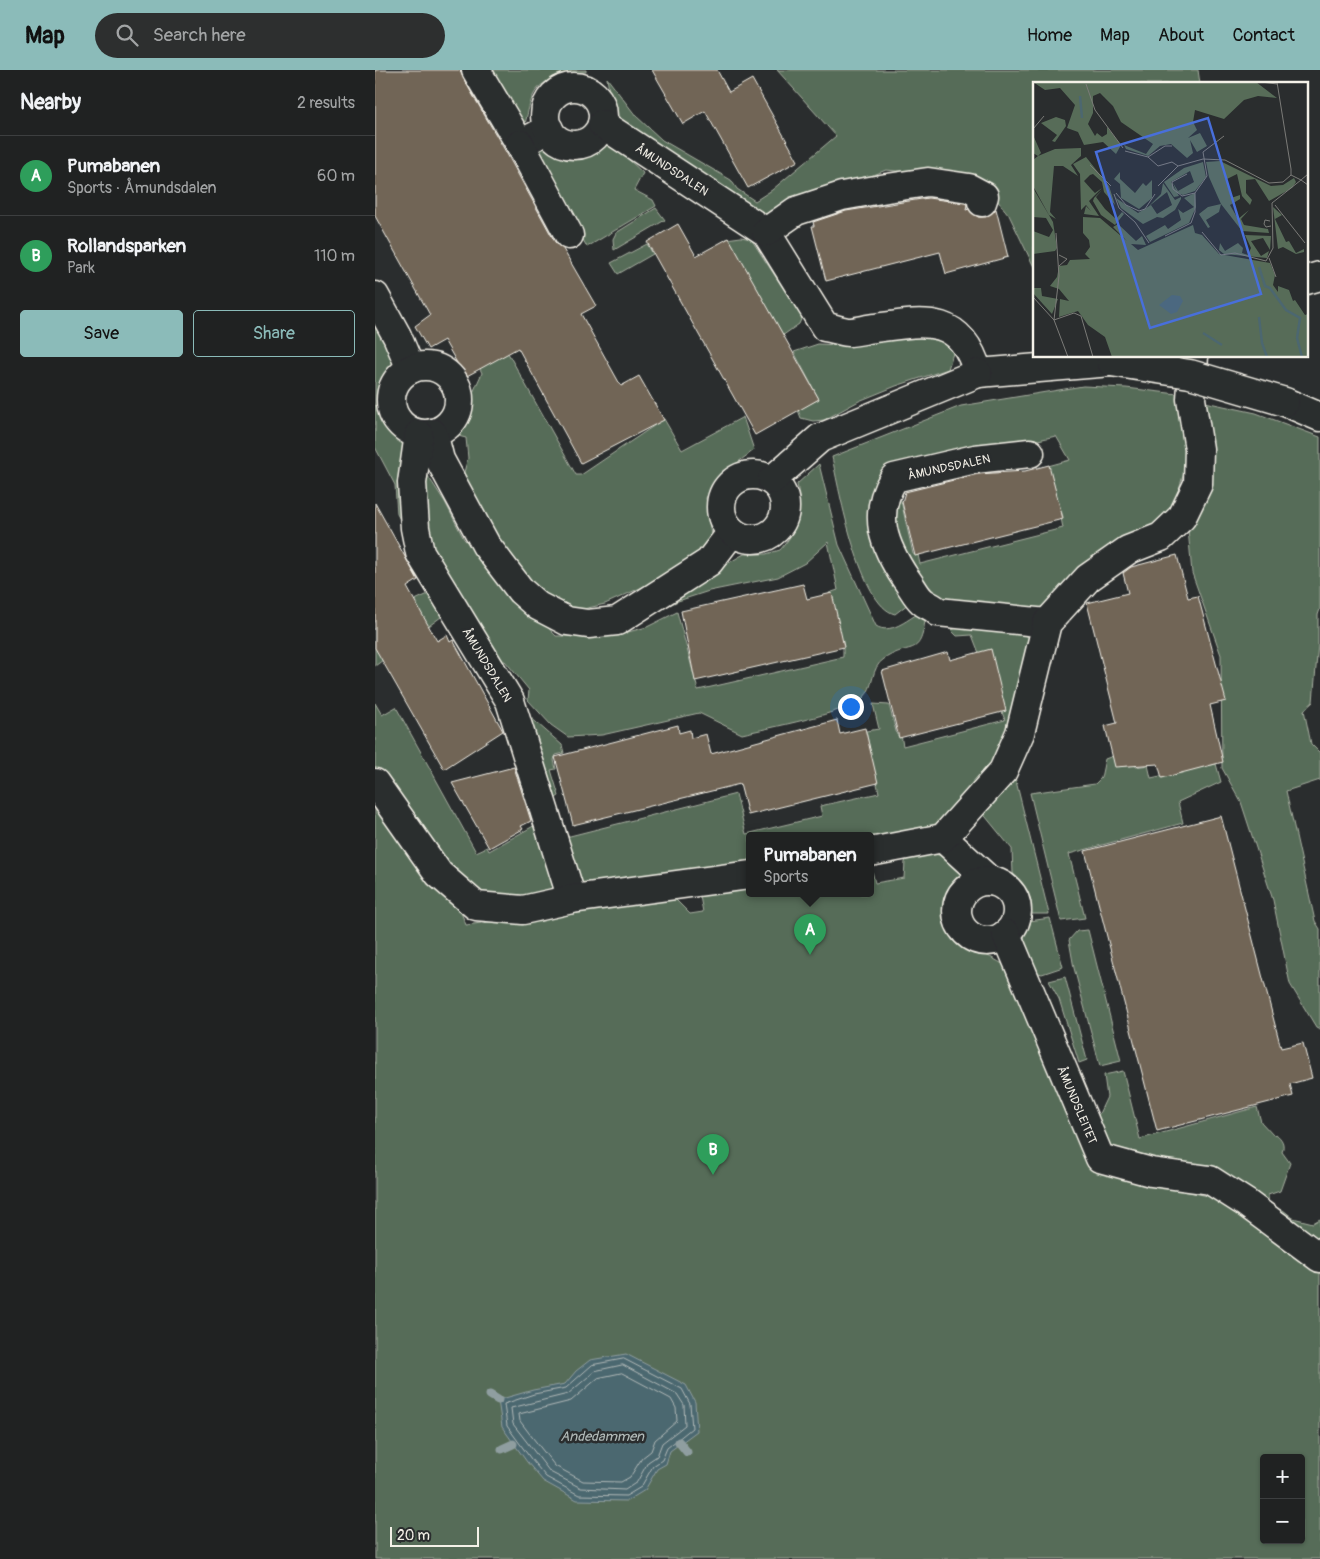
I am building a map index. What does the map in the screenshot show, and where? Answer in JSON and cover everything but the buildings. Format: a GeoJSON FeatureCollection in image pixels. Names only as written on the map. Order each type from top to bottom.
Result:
{"type":"FeatureCollection","features":[{"type":"Feature","properties":{"kind":"street"},"geometry":{"type":"LineString","coordinates":[[476,70],[520,144],[569,235]]}},
{"type":"Feature","properties":{"kind":"street"},"geometry":{"type":"LineString","coordinates":[[596,97],[581,88],[571,88],[555,95],[546,111],[549,129],[554,137],[572,145],[591,140],[602,124],[603,114],[596,97],[598,70]]}},
{"type":"Feature","properties":{"kind":"street","name":"ÅMUNDSDALEN"},"geometry":{"type":"LineString","coordinates":[[602,124],[766,232],[825,327],[849,332],[919,322],[939,324],[957,335],[973,355],[978,373]]}},
{"type":"Feature","properties":{"kind":"street"},"geometry":{"type":"LineString","coordinates":[[520,144],[549,129]]}},
{"type":"Feature","properties":{"kind":"street"},"geometry":{"type":"LineString","coordinates":[[766,232],[796,211],[843,196],[927,182],[969,188],[983,196],[982,202]]}},
{"type":"Feature","properties":{"kind":"street"},"geometry":{"type":"LineString","coordinates":[[1307,280],[1320,276]]}},
{"type":"Feature","properties":{"kind":"street"},"geometry":{"type":"LineString","coordinates":[[375,296],[397,336],[411,370]]}},
{"type":"Feature","properties":{"kind":"street"},"geometry":{"type":"LineString","coordinates":[[874,851],[943,838],[1003,770],[1020,733],[1047,623],[1088,578],[1128,550],[1161,538],[1182,517],[1198,484],[1199,449],[1191,399],[1194,358]]}},
{"type":"Feature","properties":{"kind":"street"},"geometry":{"type":"LineString","coordinates":[[772,480],[820,438],[978,373],[1111,362],[1190,374],[1285,402],[1320,417]]}},
{"type":"Feature","properties":{"kind":"street"},"geometry":{"type":"LineString","coordinates":[[423,367],[434,368],[453,380],[459,402],[456,414],[450,423],[441,430],[426,433],[401,423],[394,415],[391,404],[396,383],[411,370],[423,367]]}},
{"type":"Feature","properties":{"kind":"street"},"geometry":{"type":"LineString","coordinates":[[426,433],[486,546],[521,591],[538,606],[567,621],[588,624],[617,621],[709,562],[732,532]]}},
{"type":"Feature","properties":{"kind":"street","name":"ÅMUNDSDALEN"},"geometry":{"type":"LineString","coordinates":[[426,433],[411,483],[415,528],[420,553],[510,701],[573,899]]}},
{"type":"Feature","properties":{"kind":"street","name":"ÅMUNDSDALEN"},"geometry":{"type":"LineString","coordinates":[[1030,453],[975,459],[894,478],[882,507],[883,532],[891,557],[923,602],[932,605],[938,612],[1047,623]]}},
{"type":"Feature","properties":{"kind":"street"},"geometry":{"type":"LineString","coordinates":[[751,474],[762,475],[772,480],[779,488],[785,502],[784,517],[779,526],[767,536],[751,540],[732,532],[725,524],[720,502],[730,483],[740,477],[751,474]]}},
{"type":"Feature","properties":{"kind":"street"},"geometry":{"type":"LineString","coordinates":[[375,783],[439,874],[476,906],[523,910],[573,899],[746,876]]}},
{"type":"Feature","properties":{"kind":"street"},"geometry":{"type":"LineString","coordinates":[[943,838],[990,881],[1006,887],[1016,902],[1016,919],[1006,934],[998,939],[979,940],[963,929],[958,920],[959,900],[963,892],[980,882],[990,881]]}},
{"type":"Feature","properties":{"kind":"street","name":"ÅMUNDSLEITET"},"geometry":{"type":"LineString","coordinates":[[1006,934],[1100,1158],[1151,1172],[1210,1180],[1246,1203],[1320,1258]]}},
{"type":"Feature","properties":{"kind":"green space"},"geometry":{"type":"Polygon","coordinates":[[[487,70],[586,70],[586,72],[557,77],[538,88],[531,102],[524,128],[487,70]]]}},
{"type":"Feature","properties":{"kind":"green space"},"geometry":{"type":"Polygon","coordinates":[[[777,70],[1198,70],[1200,82],[1033,82],[1033,265],[1009,215],[980,179],[886,170],[767,218],[613,116],[607,78],[636,116],[662,140],[731,180],[737,189],[755,201],[772,190],[836,136],[777,70]]]}},
{"type":"Feature","properties":{"kind":"green space"},"geometry":{"type":"Polygon","coordinates":[[[606,143],[613,145],[643,173],[634,190],[653,200],[656,206],[587,247],[535,153],[542,148],[578,156],[606,143]]]}},
{"type":"Feature","properties":{"kind":"green space"},"geometry":{"type":"Polygon","coordinates":[[[656,208],[665,220],[614,250],[613,239],[616,233],[656,208]]]}},
{"type":"Feature","properties":{"kind":"green space"},"geometry":{"type":"Polygon","coordinates":[[[741,237],[751,239],[802,317],[799,324],[782,336],[726,239],[741,237]]]}},
{"type":"Feature","properties":{"kind":"green space"},"geometry":{"type":"Polygon","coordinates":[[[647,244],[653,254],[618,274],[611,263],[647,244]]]}},
{"type":"Feature","properties":{"kind":"green space"},"geometry":{"type":"Polygon","coordinates":[[[375,310],[398,360],[386,382],[383,393],[383,405],[384,416],[389,426],[406,443],[403,525],[397,514],[395,485],[375,447],[375,310]]]}},
{"type":"Feature","properties":{"kind":"green space"},"geometry":{"type":"Polygon","coordinates":[[[494,328],[576,475],[581,475],[664,419],[682,450],[743,417],[754,450],[716,479],[706,498],[711,536],[702,560],[605,604],[575,611],[536,591],[460,486],[468,458],[466,438],[450,434],[465,410],[482,373],[466,341],[494,328]]]}},
{"type":"Feature","properties":{"kind":"green space"},"geometry":{"type":"Polygon","coordinates":[[[927,332],[944,342],[953,353],[948,369],[896,386],[859,401],[824,420],[813,421],[801,418],[798,410],[819,399],[794,352],[818,344],[839,345],[901,334],[927,332]]]}},
{"type":"Feature","properties":{"kind":"green space"},"geometry":{"type":"Polygon","coordinates":[[[1083,386],[1126,388],[1186,395],[1186,466],[1169,521],[1041,612],[939,604],[892,544],[898,487],[913,554],[918,555],[920,564],[1063,528],[1061,518],[1063,517],[1048,466],[1070,460],[1056,436],[886,474],[873,504],[913,600],[895,614],[883,606],[871,591],[853,545],[832,457],[961,406],[1083,386]]]}},
{"type":"Feature","properties":{"kind":"green space"},"geometry":{"type":"Polygon","coordinates":[[[1205,402],[1256,413],[1320,437],[1320,609],[1318,615],[1318,644],[1313,702],[1304,710],[1311,744],[1320,753],[1320,780],[1286,791],[1315,921],[1320,929],[1320,1029],[1316,1027],[1290,984],[1273,900],[1241,802],[1222,768],[1221,655],[1192,573],[1188,529],[1209,431],[1205,402]]]}},
{"type":"Feature","properties":{"kind":"green space"},"geometry":{"type":"Polygon","coordinates":[[[819,464],[839,545],[876,626],[887,629],[893,628],[919,613],[926,614],[924,629],[918,644],[884,659],[880,663],[874,672],[867,694],[854,704],[825,714],[742,734],[699,713],[602,735],[568,737],[551,725],[528,700],[529,690],[505,661],[497,663],[434,558],[420,485],[424,470],[445,502],[464,539],[556,636],[613,636],[647,627],[677,612],[698,690],[843,657],[843,646],[829,593],[838,590],[828,542],[805,563],[778,577],[709,591],[678,601],[651,614],[646,611],[744,554],[766,554],[780,550],[792,534],[798,520],[800,503],[797,484],[819,464]]]}},
{"type":"Feature","properties":{"kind":"green space"},"geometry":{"type":"Polygon","coordinates":[[[435,591],[445,614],[375,666],[375,628],[418,604],[415,600],[435,591]]]}},
{"type":"Feature","properties":{"kind":"green space"},"geometry":{"type":"Polygon","coordinates":[[[1047,623],[1020,733],[930,835],[874,846],[874,832],[754,832],[822,816],[820,806],[879,793],[866,731],[879,729],[873,704],[889,705],[897,735],[901,735],[903,746],[1005,720],[972,635],[957,636],[951,630],[964,626],[1047,623]]]}},
{"type":"Feature","properties":{"kind":"green space"},"geometry":{"type":"Polygon","coordinates":[[[375,703],[382,715],[396,707],[476,852],[487,847],[489,851],[537,824],[561,888],[523,907],[467,888],[382,779],[375,767],[375,703]]]}},
{"type":"Feature","properties":{"kind":"green space"},"geometry":{"type":"Polygon","coordinates":[[[529,716],[562,745],[564,753],[556,755],[554,760],[556,769],[551,770],[559,796],[551,801],[529,716]]]}},
{"type":"Feature","properties":{"kind":"green space"},"geometry":{"type":"Polygon","coordinates":[[[1113,756],[1135,763],[1136,767],[1148,765],[1151,778],[1216,764],[1221,782],[1178,802],[1183,823],[1069,854],[1085,918],[1061,921],[1030,793],[1095,784],[1101,778],[1105,759],[1113,756]]]}},
{"type":"Feature","properties":{"kind":"green space"},"geometry":{"type":"Polygon","coordinates":[[[1015,777],[1049,914],[1031,914],[1028,900],[1013,873],[1012,849],[981,811],[1015,777]]]}},
{"type":"Feature","properties":{"kind":"green space"},"geometry":{"type":"Polygon","coordinates":[[[375,785],[454,895],[466,925],[674,898],[690,914],[703,912],[699,891],[746,882],[746,897],[874,897],[874,879],[875,883],[904,878],[905,862],[912,851],[931,853],[946,858],[959,866],[973,880],[960,890],[951,906],[949,920],[952,930],[968,946],[1001,963],[1010,970],[1117,1176],[1226,1200],[1320,1270],[1320,1559],[375,1559],[375,785]]]}},
{"type":"Feature","properties":{"kind":"green space"},"geometry":{"type":"Polygon","coordinates":[[[736,794],[746,834],[746,872],[584,894],[562,838],[736,794]]]}},
{"type":"Feature","properties":{"kind":"green space"},"geometry":{"type":"Polygon","coordinates":[[[1050,918],[1063,967],[1042,974],[1035,972],[1024,936],[1029,921],[1050,918]]]}},
{"type":"Feature","properties":{"kind":"green space"},"geometry":{"type":"Polygon","coordinates":[[[1088,930],[1121,1061],[1100,1066],[1074,968],[1069,940],[1077,931],[1088,930]]]}},
{"type":"Feature","properties":{"kind":"green space"},"geometry":{"type":"Polygon","coordinates":[[[1065,977],[1087,1060],[1079,1063],[1059,999],[1049,981],[1065,977]]]}},
{"type":"Feature","properties":{"kind":"green space"},"geometry":{"type":"Polygon","coordinates":[[[1123,1071],[1140,1139],[1257,1107],[1261,1122],[1273,1135],[1276,1134],[1281,1140],[1283,1144],[1282,1152],[1290,1163],[1280,1191],[1268,1195],[1269,1209],[1283,1210],[1293,1218],[1313,1223],[1320,1219],[1320,1250],[1185,1169],[1111,1147],[1096,1120],[1107,1097],[1104,1075],[1123,1071]]]}},
{"type":"Feature","properties":{"kind":"water","name":"Andedammen"},"geometry":{"type":"Polygon","coordinates":[[[626,1354],[686,1385],[695,1402],[697,1431],[670,1451],[666,1464],[657,1469],[645,1490],[627,1501],[577,1500],[543,1481],[527,1462],[502,1427],[498,1400],[533,1390],[565,1384],[576,1371],[590,1360],[626,1354]]]}},
{"type":"Feature","properties":{"kind":"waterway"},"geometry":{"type":"LineString","coordinates":[[490,1395],[498,1400]]}},
{"type":"Feature","properties":{"kind":"waterway"},"geometry":{"type":"LineString","coordinates":[[679,1442],[687,1452]]}},
{"type":"Feature","properties":{"kind":"waterway"},"geometry":{"type":"LineString","coordinates":[[502,1449],[513,1444]]}},
{"type":"Feature","properties":{"kind":"place","name":"Pumabanen"},"geometry":{"type":"Point","coordinates":[810,955]}},
{"type":"Feature","properties":{"kind":"place","name":"Rollandsparken"},"geometry":{"type":"Point","coordinates":[713,1175]}}]}
